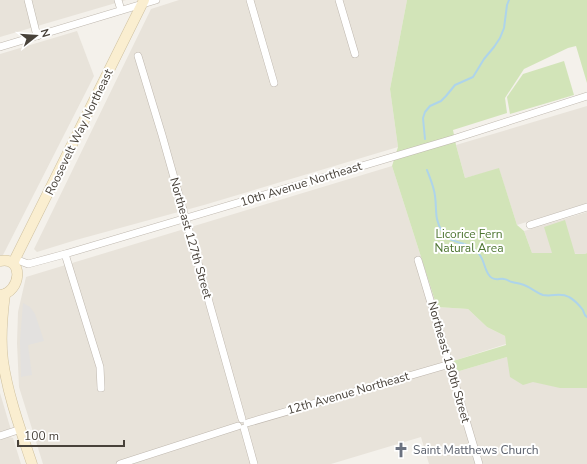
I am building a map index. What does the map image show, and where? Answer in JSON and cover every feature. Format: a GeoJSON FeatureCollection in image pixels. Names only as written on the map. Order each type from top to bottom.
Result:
{"type":"FeatureCollection","features":[{"type":"Feature","properties":{"kind":"main road","name":"Roosevelt Way Northeast"},"geometry":{"type":"LineString","coordinates":[[14,261],[143,2]]}},
{"type":"Feature","properties":{"kind":"main road"},"geometry":{"type":"LineString","coordinates":[[0,261],[14,261],[18,278],[10,291],[2,295],[1,334],[3,361],[8,388],[32,464]]}},
{"type":"Feature","properties":{"kind":"street"},"geometry":{"type":"LineString","coordinates":[[28,0],[37,36]]}},
{"type":"Feature","properties":{"kind":"street"},"geometry":{"type":"LineString","coordinates":[[118,0],[121,10]]}},
{"type":"Feature","properties":{"kind":"street"},"geometry":{"type":"LineString","coordinates":[[0,47],[143,2],[156,0]]}},
{"type":"Feature","properties":{"kind":"street"},"geometry":{"type":"LineString","coordinates":[[250,0],[274,84]]}},
{"type":"Feature","properties":{"kind":"street"},"geometry":{"type":"LineString","coordinates":[[339,0],[355,54]]}},
{"type":"Feature","properties":{"kind":"street","name":"Northeast 127th Street"},"geometry":{"type":"LineString","coordinates":[[138,56],[162,135],[254,464]]}},
{"type":"Feature","properties":{"kind":"street","name":"10th Avenue Northeast"},"geometry":{"type":"LineString","coordinates":[[14,261],[28,264],[65,254],[446,141],[587,96]]}},
{"type":"Feature","properties":{"kind":"street"},"geometry":{"type":"LineString","coordinates":[[530,225],[587,207]]}},
{"type":"Feature","properties":{"kind":"street"},"geometry":{"type":"LineString","coordinates":[[65,254],[100,367],[102,388]]}},
{"type":"Feature","properties":{"kind":"street","name":"Northeast 130th Street"},"geometry":{"type":"LineString","coordinates":[[418,260],[479,464]]}},
{"type":"Feature","properties":{"kind":"street","name":"12th Avenue Northeast"},"geometry":{"type":"LineString","coordinates":[[120,464],[243,424],[450,364]]}},
{"type":"Feature","properties":{"kind":"street"},"geometry":{"type":"LineString","coordinates":[[0,436],[21,429]]}},
{"type":"Feature","properties":{"kind":"shaded area"},"geometry":{"type":"Polygon","coordinates":[[[0,0],[126,0],[0,37],[0,0]]]}},
{"type":"Feature","properties":{"kind":"shaded area"},"geometry":{"type":"Polygon","coordinates":[[[179,0],[407,0],[390,89],[398,147],[204,205],[37,252],[34,249],[151,9],[179,0]]]}},
{"type":"Feature","properties":{"kind":"shaded area"},"geometry":{"type":"Polygon","coordinates":[[[77,31],[94,76],[3,255],[0,256],[0,54],[77,31]]]}},
{"type":"Feature","properties":{"kind":"shaded area"},"geometry":{"type":"Polygon","coordinates":[[[587,106],[587,203],[517,225],[499,169],[465,178],[456,145],[587,106]]]}},
{"type":"Feature","properties":{"kind":"shaded area"},"geometry":{"type":"Polygon","coordinates":[[[392,166],[437,307],[468,309],[487,327],[505,336],[506,344],[453,361],[456,372],[507,357],[587,366],[587,464],[429,464],[421,437],[331,464],[43,464],[19,387],[17,343],[18,312],[26,277],[392,166]]]}},
{"type":"Feature","properties":{"kind":"shaded area"},"geometry":{"type":"Polygon","coordinates":[[[587,212],[587,253],[532,253],[524,231],[587,212]]]}},
{"type":"Feature","properties":{"kind":"shaded area"},"geometry":{"type":"Polygon","coordinates":[[[23,303],[30,307],[35,314],[44,341],[28,345],[32,375],[21,377],[20,341],[23,303]]]}},
{"type":"Feature","properties":{"kind":"shaded area"},"geometry":{"type":"Polygon","coordinates":[[[0,393],[11,430],[0,433],[0,393]]]}},
{"type":"Feature","properties":{"kind":"shaded area"},"geometry":{"type":"Polygon","coordinates":[[[9,437],[13,438],[21,464],[0,464],[0,440],[9,437]]]}},
{"type":"Feature","properties":{"kind":"green space","name":"Licorice Fern Natural Area"},"geometry":{"type":"Polygon","coordinates":[[[407,0],[587,0],[587,83],[576,46],[568,48],[524,69],[505,98],[507,113],[453,130],[465,178],[499,168],[517,225],[524,231],[532,253],[552,253],[544,227],[565,220],[575,254],[587,253],[587,388],[560,388],[533,382],[523,385],[510,377],[507,357],[456,372],[453,361],[506,345],[505,336],[487,327],[468,309],[437,307],[392,166],[398,147],[390,89],[407,0]]]}},
{"type":"Feature","properties":{"kind":"green space"},"geometry":{"type":"Polygon","coordinates":[[[564,61],[574,95],[510,114],[507,97],[523,74],[564,61]]]}},
{"type":"Feature","properties":{"kind":"waterway"},"geometry":{"type":"LineString","coordinates":[[425,139],[423,118],[425,112],[430,106],[441,101],[455,85],[473,77],[484,59],[500,38],[504,28],[509,0]]}},
{"type":"Feature","properties":{"kind":"waterway"},"geometry":{"type":"LineString","coordinates":[[427,170],[436,201],[436,214],[439,227],[448,238],[473,248],[479,254],[486,271],[492,278],[505,279],[524,285],[543,295],[559,295],[571,298],[583,310],[587,317]]}},
{"type":"Feature","properties":{"kind":"place","name":"Saint Matthews Church"},"geometry":{"type":"Point","coordinates":[401,450]}}]}
